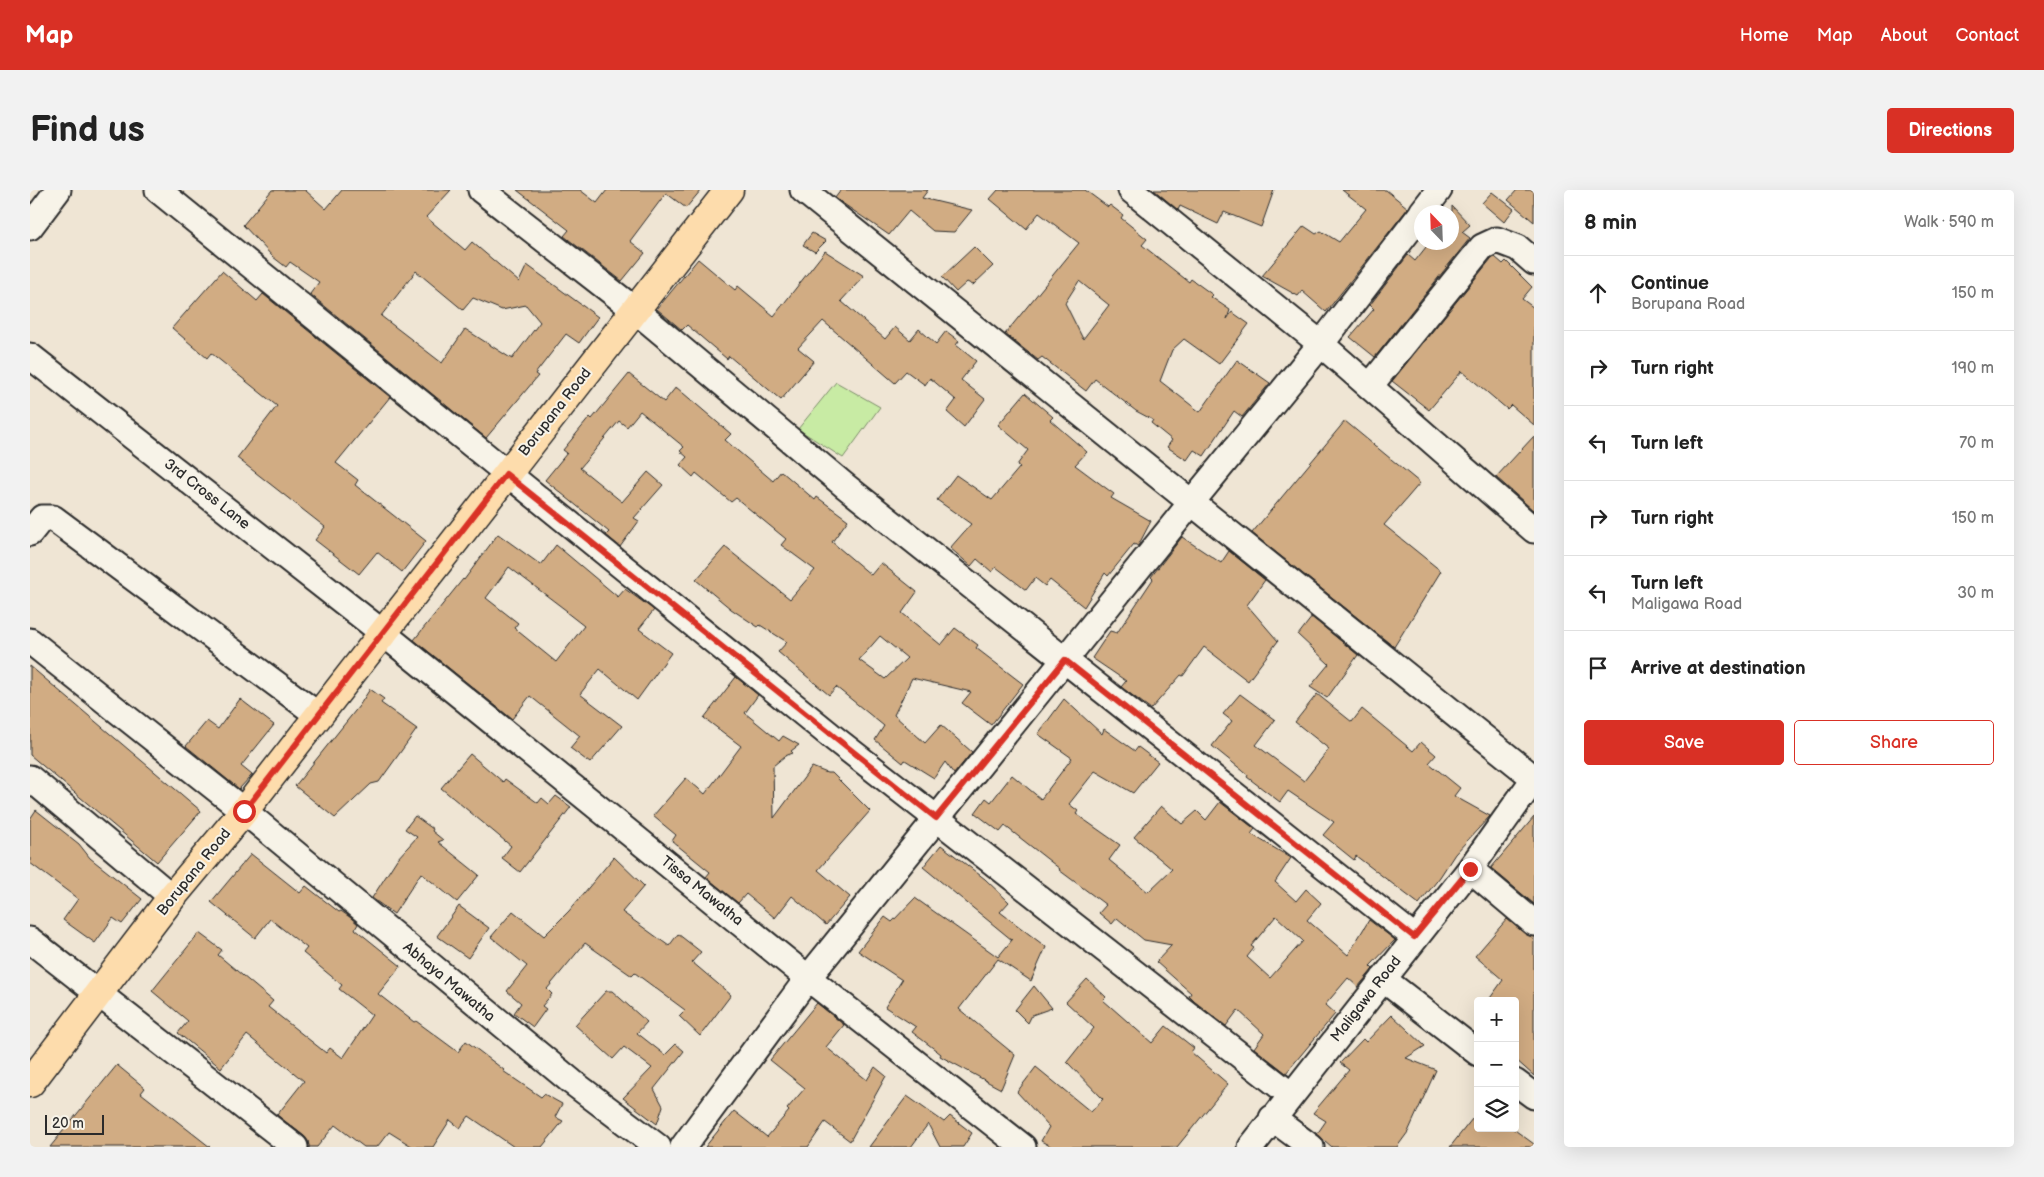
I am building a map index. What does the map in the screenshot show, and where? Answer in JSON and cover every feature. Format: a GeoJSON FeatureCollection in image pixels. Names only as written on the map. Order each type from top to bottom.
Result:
{"type":"FeatureCollection","features":[{"type":"Feature","properties":{"kind":"main road","name":"Borupana Road"},"geometry":{"type":"LineString","coordinates":[[30,1083],[172,896],[244,811],[729,190]]}},
{"type":"Feature","properties":{"kind":"street"},"geometry":{"type":"LineString","coordinates":[[30,228],[58,190]]}},
{"type":"Feature","properties":{"kind":"street"},"geometry":{"type":"LineString","coordinates":[[158,190],[506,474],[936,818],[1291,1095]]}},
{"type":"Feature","properties":{"kind":"street"},"geometry":{"type":"LineString","coordinates":[[481,190],[635,310],[844,485],[1414,937]]}},
{"type":"Feature","properties":{"kind":"street"},"geometry":{"type":"LineString","coordinates":[[803,190],[1534,778]]}},
{"type":"Feature","properties":{"kind":"street"},"geometry":{"type":"LineString","coordinates":[[1130,190],[1321,344],[1534,530]]}},
{"type":"Feature","properties":{"kind":"street"},"geometry":{"type":"LineString","coordinates":[[1428,205],[1438,190]]}},
{"type":"Feature","properties":{"kind":"street"},"geometry":{"type":"LineString","coordinates":[[683,1147],[808,978],[1321,344],[1414,223]]}},
{"type":"Feature","properties":{"kind":"street"},"geometry":{"type":"LineString","coordinates":[[1370,386],[1482,247],[1497,240],[1518,248],[1534,262]]}},
{"type":"Feature","properties":{"kind":"street","name":"3rd Cross Lane"},"geometry":{"type":"LineString","coordinates":[[30,356],[383,633]]}},
{"type":"Feature","properties":{"kind":"street"},"geometry":{"type":"LineString","coordinates":[[30,533],[42,518],[53,518],[318,715]]}},
{"type":"Feature","properties":{"kind":"street","name":"Tissa Mawatha"},"geometry":{"type":"LineString","coordinates":[[383,633],[808,978],[1023,1147]]}},
{"type":"Feature","properties":{"kind":"street","name":"Abhaya Mawatha"},"geometry":{"type":"LineString","coordinates":[[30,641],[244,811],[564,1076],[658,1147]]}},
{"type":"Feature","properties":{"kind":"street"},"geometry":{"type":"LineString","coordinates":[[30,778],[172,896]]}},
{"type":"Feature","properties":{"kind":"street","name":"Maligawa Road"},"geometry":{"type":"LineString","coordinates":[[1251,1147],[1414,937],[1470,869],[1534,778]]}},
{"type":"Feature","properties":{"kind":"street"},"geometry":{"type":"LineString","coordinates":[[1470,869],[1534,923]]}},
{"type":"Feature","properties":{"kind":"street"},"geometry":{"type":"LineString","coordinates":[[30,940],[295,1147]]}},
{"type":"Feature","properties":{"kind":"street"},"geometry":{"type":"LineString","coordinates":[[1383,979],[1474,1050]]}},
{"type":"Feature","properties":{"kind":"street"},"geometry":{"type":"LineString","coordinates":[[1519,1085],[1534,1096]]}},
{"type":"Feature","properties":{"kind":"street"},"geometry":{"type":"LineString","coordinates":[[1272,1118],[1311,1147]]}},
{"type":"Feature","properties":{"kind":"green space"},"geometry":{"type":"Polygon","coordinates":[[[836,382],[880,407],[843,458],[798,429],[836,382]]]}},
{"type":"Feature","properties":{"kind":"building"},"geometry":{"type":"Polygon","coordinates":[[[272,190],[305,190],[326,209],[342,190],[451,190],[426,217],[465,250],[472,242],[519,282],[527,265],[598,317],[579,343],[566,334],[535,374],[538,376],[486,438],[310,294],[319,282],[290,262],[286,267],[273,257],[243,225],[272,190]],[[416,271],[381,316],[442,363],[465,329],[512,359],[540,322],[526,305],[502,310],[473,298],[463,310],[416,271]]]}},
{"type":"Feature","properties":{"kind":"building"},"geometry":{"type":"Polygon","coordinates":[[[517,190],[580,190],[597,203],[607,190],[701,190],[686,208],[666,193],[630,241],[645,253],[622,281],[564,236],[569,230],[517,190]]]}},
{"type":"Feature","properties":{"kind":"building"},"geometry":{"type":"Polygon","coordinates":[[[841,190],[928,190],[922,198],[972,210],[954,232],[933,231],[909,211],[889,235],[835,198],[841,190]]]}},
{"type":"Feature","properties":{"kind":"building"},"geometry":{"type":"Polygon","coordinates":[[[998,190],[1085,190],[1108,207],[1110,205],[1123,215],[1121,218],[1147,239],[1142,245],[1189,282],[1191,279],[1213,295],[1211,297],[1230,310],[1227,319],[1232,312],[1249,324],[1219,364],[1184,339],[1172,350],[1160,381],[1200,412],[1237,360],[1270,383],[1242,417],[1234,411],[1204,456],[1194,450],[1187,460],[1167,447],[1172,440],[1151,423],[1153,420],[1136,411],[1095,379],[1086,391],[1042,357],[1038,360],[1005,334],[1079,243],[1039,213],[1026,229],[990,199],[998,190]],[[1079,281],[1065,303],[1083,339],[1109,305],[1079,281]]]}},
{"type":"Feature","properties":{"kind":"building"},"geometry":{"type":"Polygon","coordinates":[[[1154,190],[1274,190],[1261,227],[1224,212],[1218,224],[1180,206],[1178,210],[1154,190]]]}},
{"type":"Feature","properties":{"kind":"building"},"geometry":{"type":"Polygon","coordinates":[[[1342,190],[1386,190],[1408,208],[1326,312],[1302,291],[1298,296],[1262,276],[1304,226],[1316,234],[1321,231],[1339,242],[1366,209],[1342,190]]]}},
{"type":"Feature","properties":{"kind":"building"},"geometry":{"type":"Polygon","coordinates":[[[1517,190],[1534,190],[1534,222],[1508,200],[1517,190]]]}},
{"type":"Feature","properties":{"kind":"building"},"geometry":{"type":"Polygon","coordinates":[[[1492,192],[1514,209],[1504,222],[1482,203],[1492,192]]]}},
{"type":"Feature","properties":{"kind":"building"},"geometry":{"type":"Polygon","coordinates":[[[1459,213],[1470,225],[1462,232],[1470,238],[1375,357],[1350,337],[1374,309],[1370,305],[1408,255],[1415,261],[1424,250],[1459,250],[1459,213]]]}},
{"type":"Feature","properties":{"kind":"building"},"geometry":{"type":"Polygon","coordinates":[[[812,233],[826,241],[815,252],[803,245],[812,233]]]}},
{"type":"Feature","properties":{"kind":"building"},"geometry":{"type":"Polygon","coordinates":[[[974,247],[993,266],[973,285],[967,282],[956,292],[942,277],[974,247]]]}},
{"type":"Feature","properties":{"kind":"building"},"geometry":{"type":"Polygon","coordinates":[[[825,251],[864,276],[841,301],[885,339],[895,327],[910,340],[919,329],[936,344],[946,331],[959,341],[956,345],[976,361],[961,380],[985,399],[964,427],[947,412],[956,400],[930,378],[925,385],[906,371],[895,383],[823,321],[798,348],[814,361],[781,400],[729,356],[727,359],[687,325],[682,330],[657,309],[698,259],[735,290],[738,286],[774,316],[825,251]]]}},
{"type":"Feature","properties":{"kind":"building"},"geometry":{"type":"Polygon","coordinates":[[[1495,257],[1503,264],[1506,261],[1532,287],[1522,299],[1534,308],[1534,425],[1511,405],[1507,409],[1462,371],[1429,410],[1392,381],[1491,259],[1495,257]]]}},
{"type":"Feature","properties":{"kind":"building"},"geometry":{"type":"Polygon","coordinates":[[[222,271],[257,301],[263,294],[390,397],[336,463],[358,480],[355,485],[426,541],[402,572],[377,552],[359,574],[315,540],[325,527],[237,458],[277,406],[211,353],[207,358],[172,328],[222,271]]]}},
{"type":"Feature","properties":{"kind":"building"},"geometry":{"type":"Polygon","coordinates":[[[629,374],[664,402],[676,387],[731,434],[725,440],[773,481],[781,471],[815,500],[817,497],[848,520],[832,542],[871,575],[881,563],[917,592],[902,613],[941,645],[955,628],[978,645],[976,648],[1023,684],[991,725],[962,703],[971,692],[912,678],[894,715],[925,743],[941,725],[972,752],[954,774],[945,762],[934,778],[905,760],[903,763],[875,740],[884,726],[836,687],[829,695],[778,652],[787,642],[760,625],[758,627],[731,609],[696,580],[725,547],[790,599],[815,570],[781,545],[786,539],[736,498],[731,502],[696,473],[693,477],[680,465],[687,457],[680,451],[684,447],[640,411],[627,427],[619,421],[580,468],[622,502],[648,472],[663,485],[634,518],[639,521],[620,547],[606,535],[609,532],[545,480],[567,453],[563,450],[590,417],[592,419],[629,374]],[[880,636],[859,660],[885,679],[907,658],[880,636]]]}},
{"type":"Feature","properties":{"kind":"building"},"geometry":{"type":"Polygon","coordinates":[[[1025,393],[1053,417],[1050,420],[1087,452],[1075,465],[1114,494],[1111,498],[1151,521],[1138,546],[1134,544],[1108,576],[1105,573],[1084,607],[1050,580],[1045,586],[1035,578],[1026,590],[996,567],[992,572],[977,559],[971,566],[950,548],[971,524],[937,500],[956,475],[992,500],[1020,467],[1017,465],[1028,450],[998,425],[1025,393]]]}},
{"type":"Feature","properties":{"kind":"building"},"geometry":{"type":"Polygon","coordinates":[[[1345,421],[1420,483],[1384,525],[1441,571],[1394,647],[1252,533],[1345,421]]]}},
{"type":"Feature","properties":{"kind":"building"},"geometry":{"type":"Polygon","coordinates":[[[1534,436],[1534,511],[1496,477],[1534,436]]]}},
{"type":"Feature","properties":{"kind":"building"},"geometry":{"type":"Polygon","coordinates":[[[498,534],[541,565],[556,545],[618,597],[625,589],[654,610],[639,629],[671,653],[637,700],[600,669],[580,694],[622,726],[590,763],[570,748],[580,736],[530,696],[512,719],[414,640],[464,580],[498,534]],[[509,567],[486,598],[518,623],[514,628],[556,662],[584,626],[509,567]]]}},
{"type":"Feature","properties":{"kind":"building"},"geometry":{"type":"Polygon","coordinates":[[[1182,537],[1221,563],[1229,551],[1265,580],[1247,605],[1278,641],[1248,681],[1204,647],[1183,676],[1181,675],[1151,709],[1121,687],[1126,681],[1092,658],[1110,631],[1117,633],[1153,579],[1151,577],[1182,537]]]}},
{"type":"Feature","properties":{"kind":"building"},"geometry":{"type":"Polygon","coordinates":[[[1312,617],[1358,655],[1327,698],[1310,687],[1329,664],[1298,635],[1312,617]]]}},
{"type":"Feature","properties":{"kind":"building"},"geometry":{"type":"Polygon","coordinates":[[[30,666],[201,811],[157,862],[30,755],[30,666]]]}},
{"type":"Feature","properties":{"kind":"building"},"geometry":{"type":"Polygon","coordinates":[[[736,677],[758,695],[745,713],[779,741],[783,736],[799,745],[791,751],[793,753],[785,756],[773,766],[774,818],[812,767],[832,773],[870,811],[818,870],[850,897],[826,925],[792,896],[775,918],[746,894],[738,903],[706,877],[710,872],[672,841],[676,835],[653,816],[686,778],[705,794],[741,746],[704,718],[736,677]]]}},
{"type":"Feature","properties":{"kind":"building"},"geometry":{"type":"Polygon","coordinates":[[[370,689],[384,699],[381,703],[417,729],[379,782],[371,784],[335,818],[295,786],[359,706],[370,689]]]}},
{"type":"Feature","properties":{"kind":"building"},"geometry":{"type":"Polygon","coordinates":[[[1240,694],[1275,720],[1256,745],[1304,781],[1329,749],[1295,722],[1317,694],[1352,722],[1362,709],[1413,751],[1421,742],[1436,755],[1429,763],[1460,788],[1454,796],[1490,816],[1455,854],[1419,904],[1356,856],[1354,860],[1323,835],[1334,822],[1288,791],[1280,802],[1247,777],[1248,775],[1212,746],[1232,721],[1223,714],[1240,694]]]}},
{"type":"Feature","properties":{"kind":"building"},"geometry":{"type":"Polygon","coordinates":[[[240,699],[274,725],[241,766],[252,775],[239,789],[186,746],[207,721],[218,729],[240,699]]]}},
{"type":"Feature","properties":{"kind":"building"},"geometry":{"type":"Polygon","coordinates":[[[1064,699],[1102,734],[1104,729],[1135,751],[1138,747],[1158,762],[1133,793],[1095,771],[1069,804],[1078,811],[1076,814],[1120,845],[1109,860],[1148,892],[1172,869],[1134,837],[1161,806],[1182,824],[1197,811],[1206,820],[1220,802],[1255,829],[1251,834],[1291,858],[1275,882],[1296,901],[1306,889],[1321,903],[1307,920],[1348,955],[1369,920],[1395,940],[1370,966],[1373,969],[1358,987],[1348,978],[1325,1005],[1335,1014],[1286,1073],[1254,1048],[1264,1034],[1238,1010],[1226,1026],[1195,1002],[1189,996],[1191,993],[1156,962],[1172,945],[1144,940],[1117,918],[1112,924],[1099,913],[1106,905],[1005,826],[1000,832],[975,813],[986,798],[991,802],[1012,775],[1041,799],[1072,758],[1038,734],[1064,699]],[[1276,916],[1251,946],[1254,948],[1247,957],[1270,978],[1303,941],[1276,916]]]}},
{"type":"Feature","properties":{"kind":"building"},"geometry":{"type":"Polygon","coordinates":[[[470,754],[503,782],[505,779],[538,803],[542,798],[549,804],[556,796],[571,807],[520,872],[502,858],[511,846],[441,788],[470,754]]]}},
{"type":"Feature","properties":{"kind":"building"},"geometry":{"type":"Polygon","coordinates":[[[36,810],[79,844],[90,858],[142,899],[122,924],[113,918],[95,943],[63,920],[78,899],[30,863],[30,819],[36,810]]]}},
{"type":"Feature","properties":{"kind":"building"},"geometry":{"type":"Polygon","coordinates":[[[415,816],[433,829],[432,831],[443,840],[438,842],[479,875],[457,902],[421,873],[394,914],[372,898],[397,859],[417,837],[405,829],[415,816]]]}},
{"type":"Feature","properties":{"kind":"building"},"geometry":{"type":"Polygon","coordinates":[[[1534,817],[1534,904],[1491,868],[1534,817]]]}},
{"type":"Feature","properties":{"kind":"building"},"geometry":{"type":"Polygon","coordinates":[[[941,845],[985,879],[1009,902],[1000,912],[1046,947],[1031,981],[998,959],[959,1009],[1015,1055],[1001,1089],[940,1056],[941,1054],[912,1032],[916,1027],[885,1007],[902,980],[858,951],[885,917],[892,922],[915,898],[998,957],[1012,940],[923,867],[941,845]]]}},
{"type":"Feature","properties":{"kind":"building"},"geometry":{"type":"Polygon","coordinates":[[[251,854],[300,893],[306,886],[339,912],[341,911],[351,918],[358,924],[355,929],[401,966],[378,994],[414,1022],[416,1021],[458,1052],[466,1041],[503,1071],[541,1097],[544,1094],[562,1104],[555,1117],[563,1121],[542,1147],[514,1147],[469,1116],[460,1128],[450,1120],[433,1147],[413,1147],[389,1132],[377,1147],[364,1147],[335,1125],[317,1147],[309,1147],[308,1141],[304,1136],[277,1115],[304,1081],[247,1035],[221,1068],[178,1033],[188,1021],[152,991],[199,933],[222,950],[218,955],[273,1001],[268,1007],[326,1053],[330,1048],[343,1058],[372,1015],[339,989],[342,985],[303,953],[307,948],[270,919],[255,938],[211,902],[251,854]]]}},
{"type":"Feature","properties":{"kind":"building"},"geometry":{"type":"Polygon","coordinates":[[[614,857],[644,886],[622,912],[669,946],[678,934],[701,952],[692,962],[731,995],[700,1036],[679,1016],[685,1010],[635,973],[632,976],[585,943],[547,989],[552,994],[542,1006],[546,1009],[533,1027],[514,1013],[521,1003],[507,991],[527,966],[491,937],[513,911],[544,936],[569,911],[614,857]]]}},
{"type":"Feature","properties":{"kind":"building"},"geometry":{"type":"Polygon","coordinates":[[[459,906],[489,928],[468,958],[437,936],[459,906]]]}},
{"type":"Feature","properties":{"kind":"building"},"geometry":{"type":"Polygon","coordinates":[[[1507,919],[1525,934],[1534,937],[1534,1076],[1519,1063],[1519,997],[1491,997],[1503,980],[1475,956],[1507,919]]]}},
{"type":"Feature","properties":{"kind":"building"},"geometry":{"type":"Polygon","coordinates":[[[1087,979],[1106,997],[1103,1000],[1152,1043],[1166,1026],[1194,1048],[1191,1052],[1228,1084],[1177,1147],[1052,1147],[1041,1141],[1049,1127],[1017,1092],[1036,1067],[1091,1112],[1103,1099],[1067,1062],[1094,1028],[1066,1002],[1087,979]]]}},
{"type":"Feature","properties":{"kind":"building"},"geometry":{"type":"Polygon","coordinates":[[[1034,986],[1052,1008],[1032,1015],[1028,1023],[1015,1010],[1034,986]]]}},
{"type":"Feature","properties":{"kind":"building"},"geometry":{"type":"Polygon","coordinates":[[[606,991],[612,991],[647,1022],[637,1033],[665,1055],[676,1044],[684,1051],[654,1089],[663,1106],[657,1124],[623,1098],[652,1068],[624,1047],[613,1059],[575,1025],[606,991]]]}},
{"type":"Feature","properties":{"kind":"building"},"geometry":{"type":"Polygon","coordinates":[[[817,1003],[844,1025],[826,1047],[867,1080],[875,1067],[886,1076],[850,1141],[825,1122],[808,1147],[705,1147],[734,1111],[767,1137],[789,1111],[787,1109],[805,1088],[770,1060],[817,1003]]]}},
{"type":"Feature","properties":{"kind":"building"},"geometry":{"type":"Polygon","coordinates":[[[1392,1015],[1425,1046],[1406,1058],[1436,1070],[1408,1132],[1397,1147],[1332,1147],[1317,1134],[1326,1121],[1313,1113],[1349,1070],[1340,1063],[1363,1039],[1366,1042],[1392,1015]]]}},
{"type":"Feature","properties":{"kind":"building"},"geometry":{"type":"Polygon","coordinates":[[[117,1065],[145,1088],[141,1093],[210,1147],[50,1147],[117,1065]]]}},
{"type":"Feature","properties":{"kind":"building"},"geometry":{"type":"Polygon","coordinates":[[[907,1096],[944,1122],[950,1116],[972,1133],[963,1147],[940,1147],[928,1124],[911,1147],[869,1147],[907,1096]]]}},
{"type":"Feature","properties":{"kind":"building"},"geometry":{"type":"Polygon","coordinates":[[[1472,1119],[1474,1120],[1474,1132],[1518,1132],[1534,1144],[1534,1147],[1450,1147],[1472,1119]]]}},
{"type":"Feature","properties":{"kind":"route"},"geometry":{"type":"LineString","coordinates":[[244,811],[506,474],[936,818],[1065,660],[1414,937],[1470,869]]}}]}
